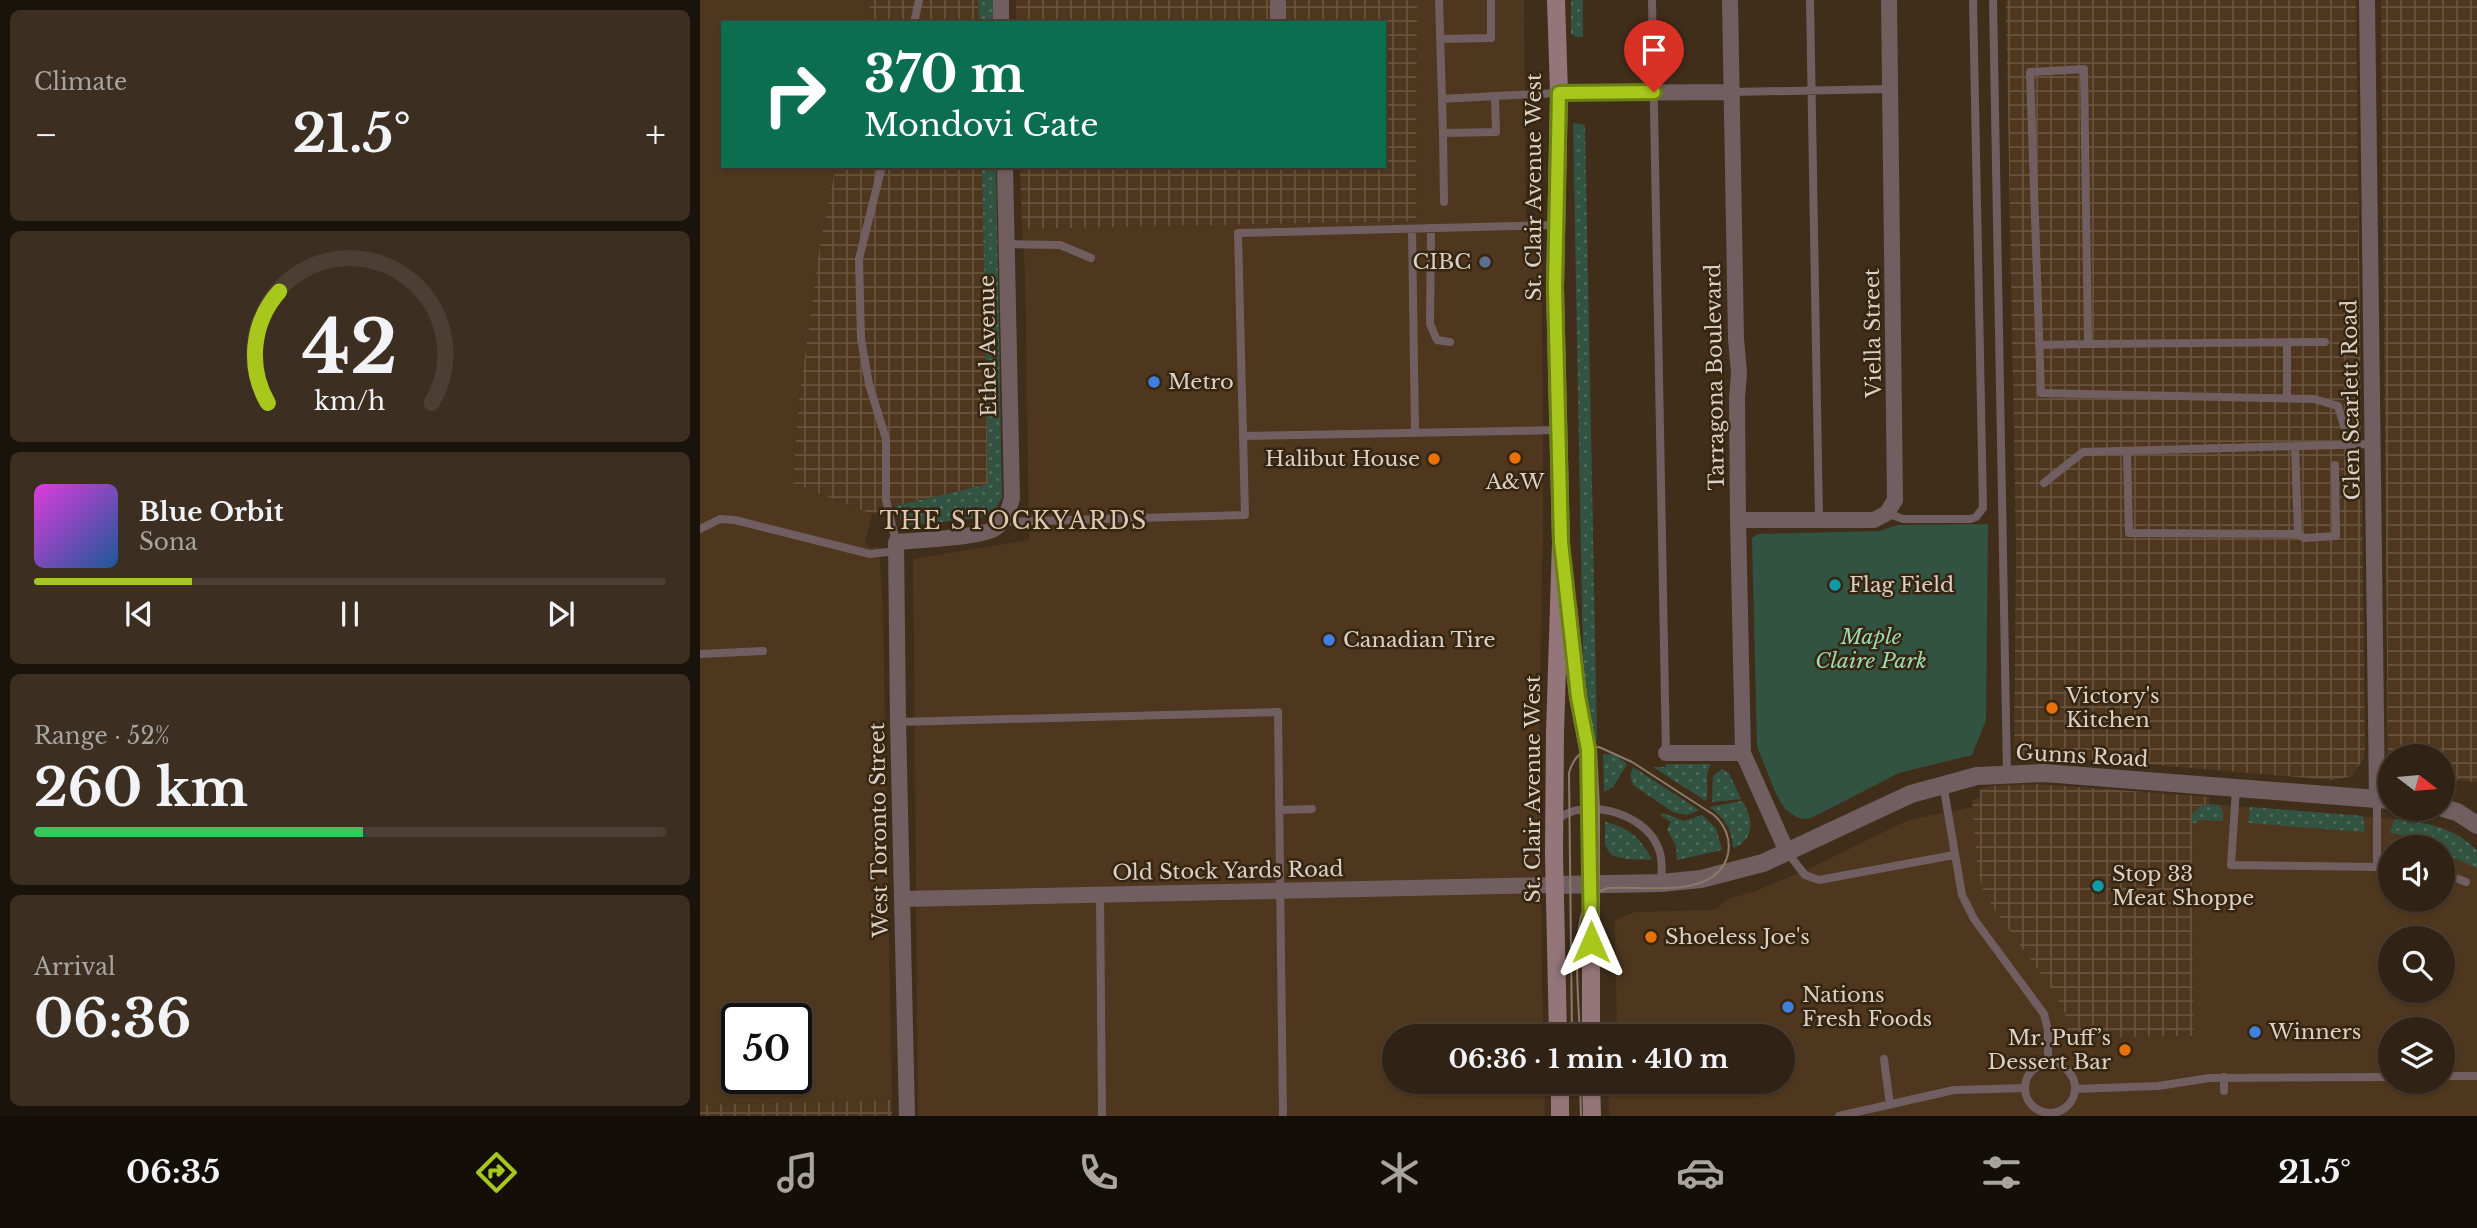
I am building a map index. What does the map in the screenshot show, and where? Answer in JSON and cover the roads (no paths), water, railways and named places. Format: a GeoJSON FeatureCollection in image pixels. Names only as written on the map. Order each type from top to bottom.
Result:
{"type":"FeatureCollection","features":[{"type":"Feature","properties":{"kind":"main road","name":"St. Clair Avenue West"},"geometry":{"type":"LineString","coordinates":[[1556,0],[1559,93],[1556,225],[1561,542],[1554,822],[1558,1024]]}},
{"type":"Feature","properties":{"kind":"main road","name":"St. Clair Avenue West"},"geometry":{"type":"LineString","coordinates":[[1561,542],[1578,697],[1588,749],[1591,809],[1591,1024]]}},
{"type":"Feature","properties":{"kind":"main road"},"geometry":{"type":"LineString","coordinates":[[1559,1094],[1560,1116]]}},
{"type":"Feature","properties":{"kind":"main road"},"geometry":{"type":"LineString","coordinates":[[1591,1094],[1592,1116]]}},
{"type":"Feature","properties":{"kind":"street"},"geometry":{"type":"LineString","coordinates":[[1001,0],[1001,21]]}},
{"type":"Feature","properties":{"kind":"street"},"geometry":{"type":"LineString","coordinates":[[1278,0],[1278,21]]}},
{"type":"Feature","properties":{"kind":"street","name":"Tarragona Boulevard"},"geometry":{"type":"LineString","coordinates":[[1730,0],[1736,340],[1739,372],[1738,520],[1743,753]]}},
{"type":"Feature","properties":{"kind":"street","name":"Viella Street"},"geometry":{"type":"LineString","coordinates":[[1887,513],[1896,492],[1889,0]]}},
{"type":"Feature","properties":{"kind":"street","name":"Glen Scarlett Road"},"geometry":{"type":"LineString","coordinates":[[2367,0],[2373,444],[2382,744]]}},
{"type":"Feature","properties":{"kind":"street"},"geometry":{"type":"LineString","coordinates":[[1559,93],[1732,92]]}},
{"type":"Feature","properties":{"kind":"street","name":"Ethel Avenue"},"geometry":{"type":"LineString","coordinates":[[1002,522],[1009,511],[1012,498],[1005,168]]}},
{"type":"Feature","properties":{"kind":"street"},"geometry":{"type":"LineString","coordinates":[[1738,520],[1874,520],[1887,513]]}},
{"type":"Feature","properties":{"kind":"street"},"geometry":{"type":"LineString","coordinates":[[896,547],[979,533],[993,529],[1002,522]]}},
{"type":"Feature","properties":{"kind":"street","name":"West Toronto Street"},"geometry":{"type":"LineString","coordinates":[[896,547],[906,1116]]}},
{"type":"Feature","properties":{"kind":"street"},"geometry":{"type":"LineString","coordinates":[[1667,753],[1743,753],[1787,852]]}},
{"type":"Feature","properties":{"kind":"street","name":"Gunns Road"},"geometry":{"type":"LineString","coordinates":[[1555,885],[1661,883],[1714,876],[1763,863],[1911,794],[1977,776],[2044,773],[2378,800]]}},
{"type":"Feature","properties":{"kind":"street"},"geometry":{"type":"LineString","coordinates":[[2455,812],[2477,825]]}},
{"type":"Feature","properties":{"kind":"street","name":"Old Stock Yards Road"},"geometry":{"type":"LineString","coordinates":[[902,899],[1555,885]]}},
{"type":"Feature","properties":{"kind":"lane"},"geometry":{"type":"LineString","coordinates":[[914,21],[919,0]]}},
{"type":"Feature","properties":{"kind":"lane"},"geometry":{"type":"LineString","coordinates":[[1439,0],[1444,202]]}},
{"type":"Feature","properties":{"kind":"lane"},"geometry":{"type":"LineString","coordinates":[[1440,39],[1491,38],[1491,0]]}},
{"type":"Feature","properties":{"kind":"lane"},"geometry":{"type":"LineString","coordinates":[[1652,0],[1667,753]]}},
{"type":"Feature","properties":{"kind":"lane"},"geometry":{"type":"LineString","coordinates":[[1810,0],[1819,520]]}},
{"type":"Feature","properties":{"kind":"lane"},"geometry":{"type":"LineString","coordinates":[[1887,513],[1903,519],[1970,519],[1976,517],[1983,508],[1973,0]]}},
{"type":"Feature","properties":{"kind":"lane"},"geometry":{"type":"LineString","coordinates":[[1993,0],[2007,774]]}},
{"type":"Feature","properties":{"kind":"lane"},"geometry":{"type":"LineString","coordinates":[[2088,344],[2084,69],[2030,72],[2041,393],[2314,399],[2338,406],[2350,444]]}},
{"type":"Feature","properties":{"kind":"lane"},"geometry":{"type":"LineString","coordinates":[[1732,92],[1891,89]]}},
{"type":"Feature","properties":{"kind":"lane"},"geometry":{"type":"LineString","coordinates":[[1442,99],[1559,93]]}},
{"type":"Feature","properties":{"kind":"lane"},"geometry":{"type":"LineString","coordinates":[[1443,133],[1496,132],[1495,96]]}},
{"type":"Feature","properties":{"kind":"lane"},"geometry":{"type":"LineString","coordinates":[[700,530],[720,519],[734,520],[870,554],[896,547],[887,500],[886,439],[869,384],[860,339],[859,258],[882,168]]}},
{"type":"Feature","properties":{"kind":"lane"},"geometry":{"type":"LineString","coordinates":[[1002,522],[1245,515],[1238,233],[1556,225]]}},
{"type":"Feature","properties":{"kind":"lane"},"geometry":{"type":"LineString","coordinates":[[1431,228],[1430,324],[1437,340],[1451,342]]}},
{"type":"Feature","properties":{"kind":"lane"},"geometry":{"type":"LineString","coordinates":[[1412,229],[1415,433]]}},
{"type":"Feature","properties":{"kind":"lane"},"geometry":{"type":"LineString","coordinates":[[1007,244],[1060,245],[1091,258]]}},
{"type":"Feature","properties":{"kind":"lane"},"geometry":{"type":"LineString","coordinates":[[2039,345],[2325,342]]}},
{"type":"Feature","properties":{"kind":"lane"},"geometry":{"type":"LineString","coordinates":[[2287,343],[2287,398]]}},
{"type":"Feature","properties":{"kind":"lane"},"geometry":{"type":"LineString","coordinates":[[1243,436],[1559,430]]}},
{"type":"Feature","properties":{"kind":"lane"},"geometry":{"type":"LineString","coordinates":[[2044,483],[2083,452],[2373,444]]}},
{"type":"Feature","properties":{"kind":"lane"},"geometry":{"type":"LineString","coordinates":[[2295,446],[2298,534]]}},
{"type":"Feature","properties":{"kind":"lane"},"geometry":{"type":"LineString","coordinates":[[2127,451],[2129,533],[2298,534],[2304,538],[2336,536],[2335,465]]}},
{"type":"Feature","properties":{"kind":"lane"},"geometry":{"type":"LineString","coordinates":[[700,654],[762,651]]}},
{"type":"Feature","properties":{"kind":"lane"},"geometry":{"type":"LineString","coordinates":[[898,722],[1278,712],[1283,1116]]}},
{"type":"Feature","properties":{"kind":"lane"},"geometry":{"type":"LineString","coordinates":[[1943,784],[1962,895],[1968,908],[2044,1014],[2048,1030],[2048,1063]]}},
{"type":"Feature","properties":{"kind":"lane"},"geometry":{"type":"LineString","coordinates":[[2236,789],[2231,865],[2377,867],[2382,821]]}},
{"type":"Feature","properties":{"kind":"lane"},"geometry":{"type":"LineString","coordinates":[[1279,810],[1312,809]]}},
{"type":"Feature","properties":{"kind":"lane"},"geometry":{"type":"LineString","coordinates":[[1554,822],[1569,811],[1591,809],[1610,811],[1643,827],[1657,843],[1662,863],[1661,883]]}},
{"type":"Feature","properties":{"kind":"lane"},"geometry":{"type":"LineString","coordinates":[[1787,852],[1800,871],[1819,880],[1848,878],[1954,855]]}},
{"type":"Feature","properties":{"kind":"lane"},"geometry":{"type":"LineString","coordinates":[[2455,878],[2466,883]]}},
{"type":"Feature","properties":{"kind":"lane"},"geometry":{"type":"LineString","coordinates":[[1100,895],[1102,1116]]}},
{"type":"Feature","properties":{"kind":"lane"},"geometry":{"type":"LineString","coordinates":[[1884,1059],[1890,1105]]}},
{"type":"Feature","properties":{"kind":"lane"},"geometry":{"type":"LineString","coordinates":[[2048,1063],[2062,1066],[2074,1080],[2075,1089],[2070,1102],[2054,1114],[2039,1110],[2031,1104],[2025,1088],[2028,1076],[2037,1067],[2048,1063]]}},
{"type":"Feature","properties":{"kind":"lane"},"geometry":{"type":"LineString","coordinates":[[2455,1076],[2477,1076]]}},
{"type":"Feature","properties":{"kind":"lane"},"geometry":{"type":"LineString","coordinates":[[2075,1089],[2158,1086],[2224,1077],[2378,1077]]}},
{"type":"Feature","properties":{"kind":"lane"},"geometry":{"type":"LineString","coordinates":[[2224,1077],[2224,1091]]}},
{"type":"Feature","properties":{"kind":"lane"},"geometry":{"type":"LineString","coordinates":[[1839,1116],[1954,1090],[2025,1088]]}},
{"type":"Feature","properties":{"kind":"tram line"},"geometry":{"type":"LineString","coordinates":[[1572,1024],[1569,773],[1580,755],[1588,749],[1599,747],[1632,762],[1714,815],[1726,833],[1729,848],[1721,869],[1710,879],[1677,888],[1608,888],[1601,890],[1588,901],[1581,915],[1577,948],[1580,1024]]}},
{"type":"Feature","properties":{"kind":"tram line"},"geometry":{"type":"LineString","coordinates":[[1580,1094],[1581,1116]]}},
{"type":"Feature","properties":{"kind":"place","name":"CIBC"},"geometry":{"type":"Point","coordinates":[1485,262]}},
{"type":"Feature","properties":{"kind":"place","name":"Metro"},"geometry":{"type":"Point","coordinates":[1154,382]}},
{"type":"Feature","properties":{"kind":"place","name":"A&W"},"geometry":{"type":"Point","coordinates":[1515,458]}},
{"type":"Feature","properties":{"kind":"place","name":"Halibut House"},"geometry":{"type":"Point","coordinates":[1434,459]}},
{"type":"Feature","properties":{"kind":"place","name":"Flag Field"},"geometry":{"type":"Point","coordinates":[1835,585]}},
{"type":"Feature","properties":{"kind":"place","name":"Canadian Tire"},"geometry":{"type":"Point","coordinates":[1329,640]}},
{"type":"Feature","properties":{"kind":"place","name":"Victory's Kitchen"},"geometry":{"type":"Point","coordinates":[2052,708]}},
{"type":"Feature","properties":{"kind":"place","name":"Stop 33 Meat Shoppe"},"geometry":{"type":"Point","coordinates":[2098,886]}},
{"type":"Feature","properties":{"kind":"place","name":"Shoeless Joe's"},"geometry":{"type":"Point","coordinates":[1651,937]}},
{"type":"Feature","properties":{"kind":"place","name":"Nations Fresh Foods"},"geometry":{"type":"Point","coordinates":[1788,1007]}},
{"type":"Feature","properties":{"kind":"place","name":"Winners"},"geometry":{"type":"Point","coordinates":[2255,1032]}},
{"type":"Feature","properties":{"kind":"place","name":"Mr. Puff’s Dessert Bar"},"geometry":{"type":"Point","coordinates":[2125,1050]}},
{"type":"Feature","properties":{"kind":"district","name":"THE STOCKYARDS"},"geometry":{"type":"Point","coordinates":[1014,521]}},
{"type":"Feature","properties":{"kind":"park label","name":"Maple Claire Park"},"geometry":{"type":"Point","coordinates":[1871,649]}}]}
